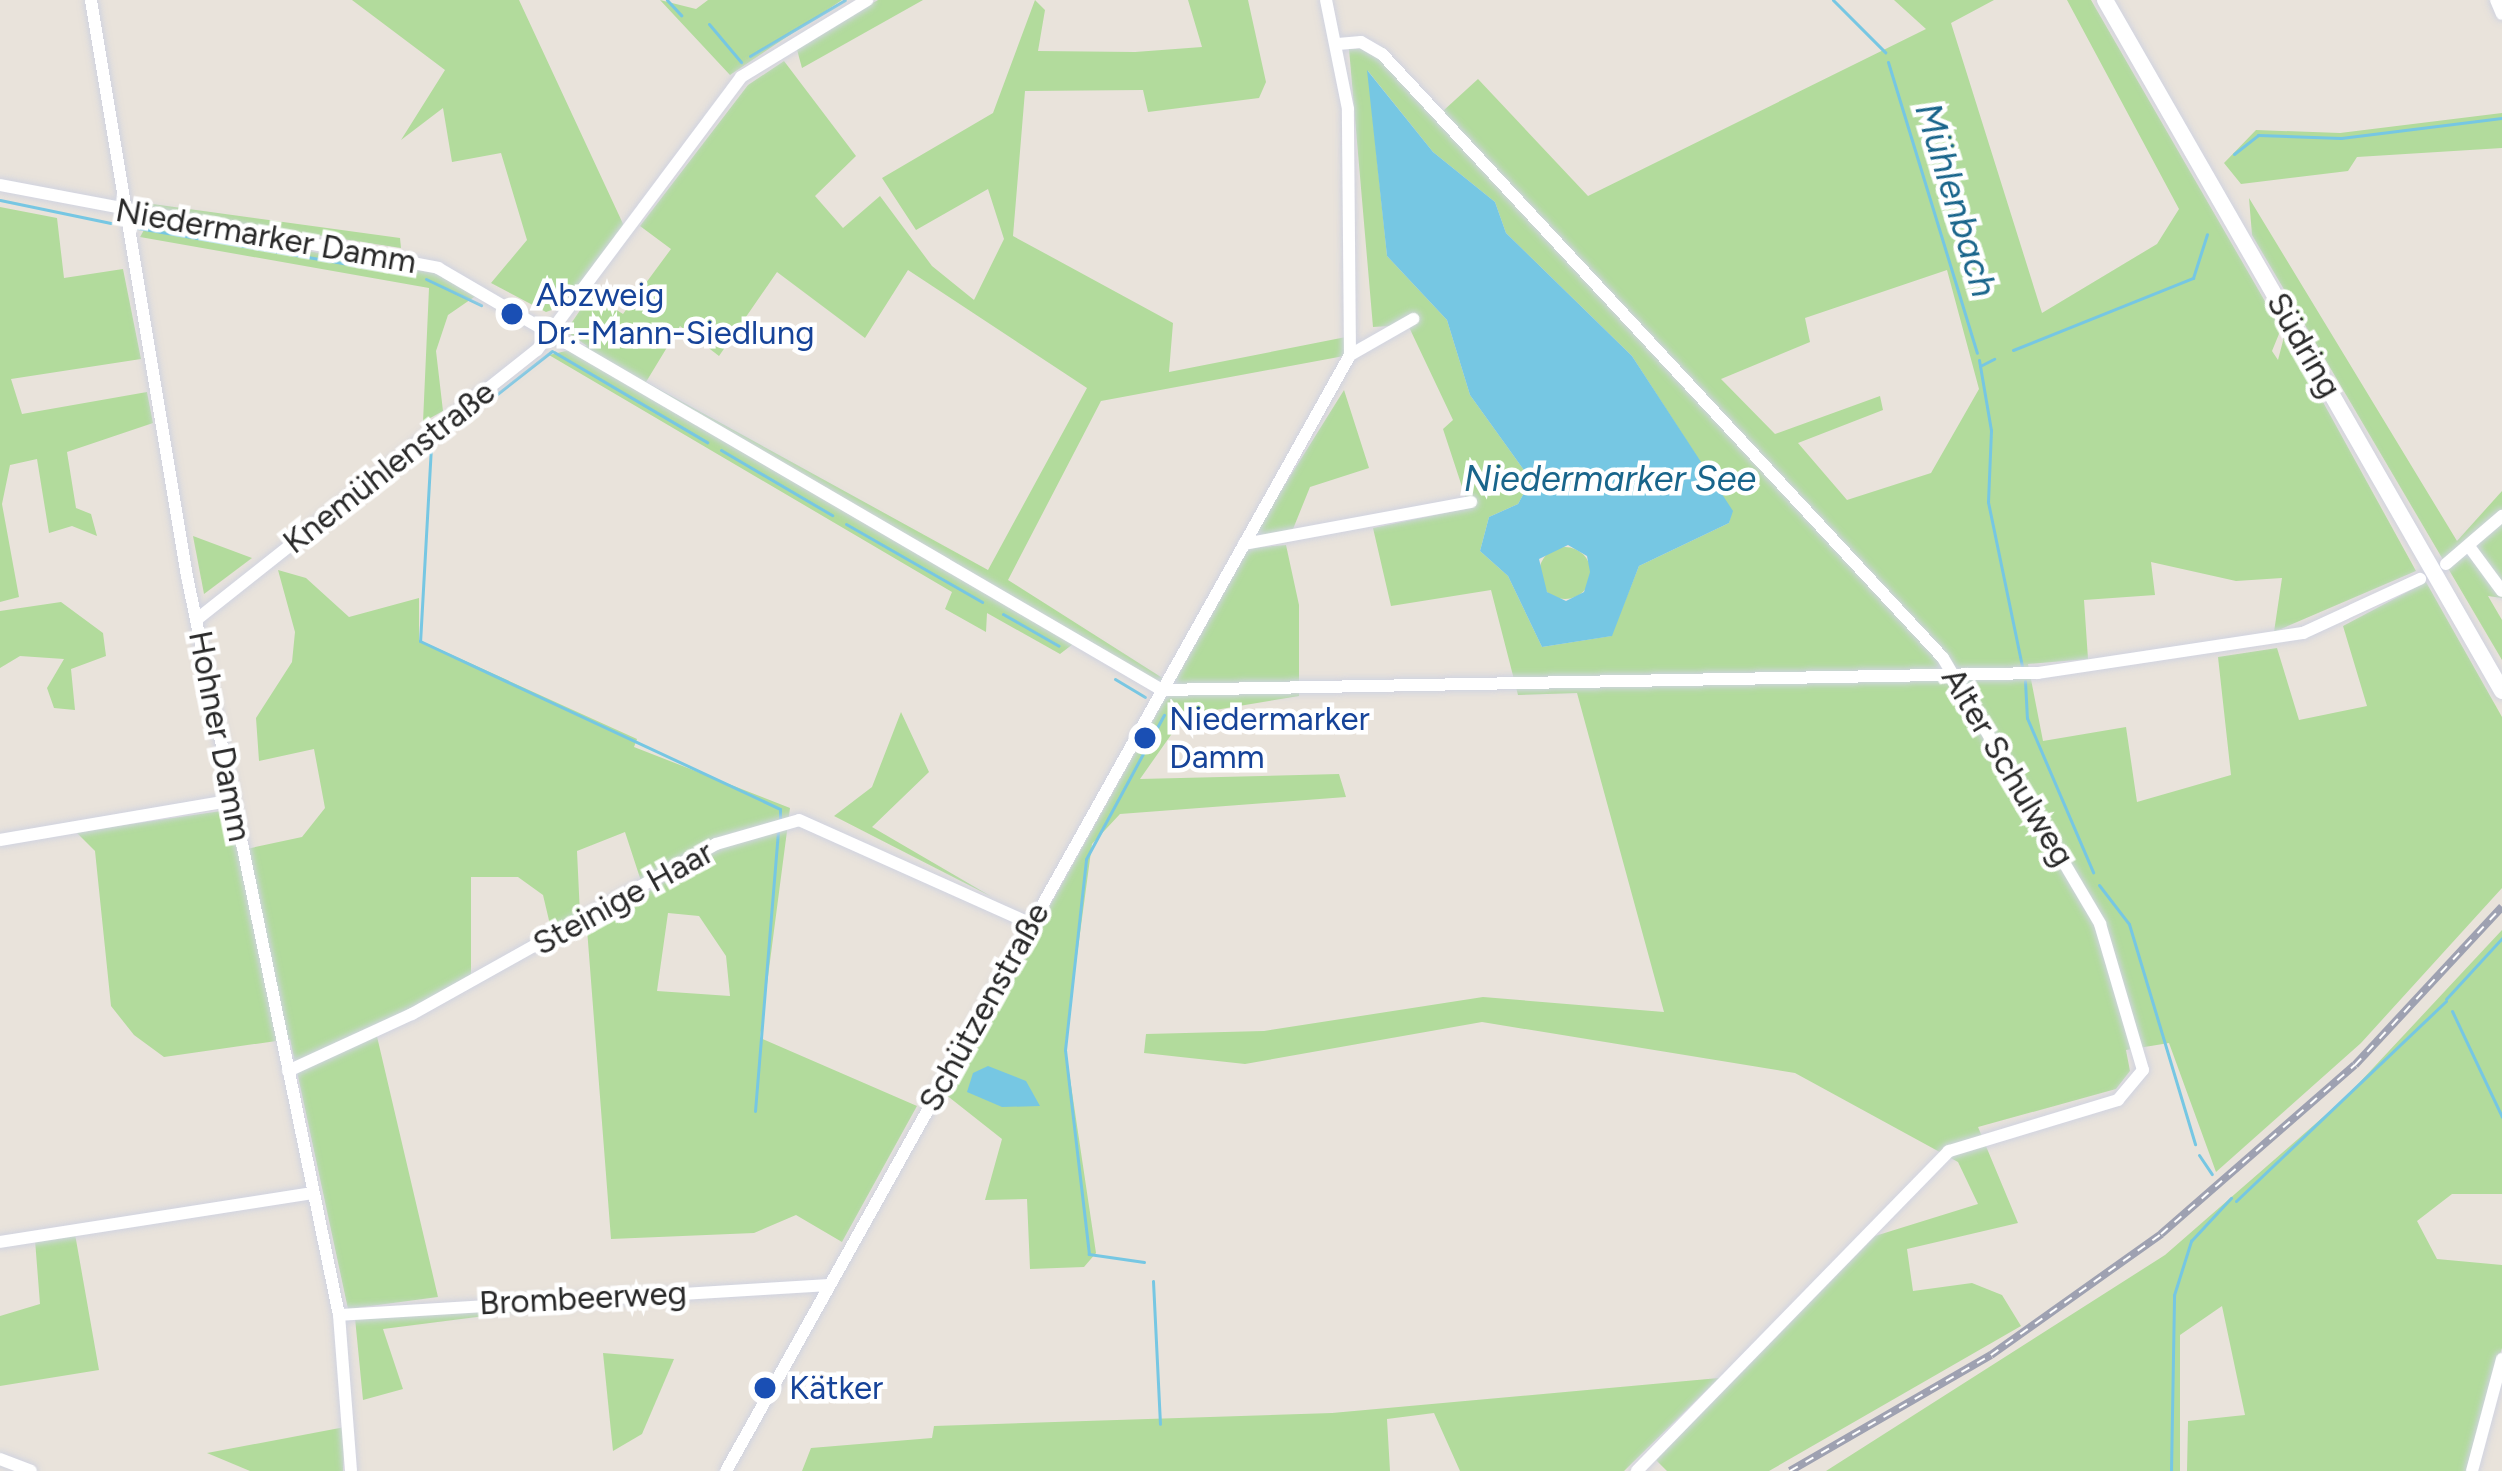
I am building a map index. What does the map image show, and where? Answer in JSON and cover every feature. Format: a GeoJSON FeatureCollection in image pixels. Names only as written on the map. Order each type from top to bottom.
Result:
{"type":"FeatureCollection","features":[{"type":"Feature","properties":{"kind":"main road","name":"Südring"},"geometry":{"type":"LineString","coordinates":[[2105,0],[2502,691]]}},
{"type":"Feature","properties":{"kind":"street","name":"Hohner Damm"},"geometry":{"type":"LineString","coordinates":[[91,0],[122,212],[196,620],[339,1315],[351,1471]]}},
{"type":"Feature","properties":{"kind":"street","name":"Knemühlenstraße"},"geometry":{"type":"LineString","coordinates":[[196,620],[555,333],[741,76],[867,0]]}},
{"type":"Feature","properties":{"kind":"street","name":"Schützenstraße"},"geometry":{"type":"LineString","coordinates":[[726,1471],[1350,355],[1348,109],[1338,44],[1325,0]]}},
{"type":"Feature","properties":{"kind":"street"},"geometry":{"type":"LineString","coordinates":[[2496,0],[2502,14]]}},
{"type":"Feature","properties":{"kind":"street","name":"Alter Schulweg"},"geometry":{"type":"LineString","coordinates":[[1338,44],[1361,42],[1382,55],[1954,675],[2100,924],[2144,1070],[2118,1100],[1949,1151],[1637,1471]]}},
{"type":"Feature","properties":{"kind":"street","name":"Niedermarker Damm"},"geometry":{"type":"LineString","coordinates":[[0,185],[122,212],[438,268],[1162,690]]}},
{"type":"Feature","properties":{"kind":"street"},"geometry":{"type":"LineString","coordinates":[[1350,355],[1413,319]]}},
{"type":"Feature","properties":{"kind":"street"},"geometry":{"type":"LineString","coordinates":[[1244,544],[1471,502]]}},
{"type":"Feature","properties":{"kind":"street"},"geometry":{"type":"LineString","coordinates":[[2446,564],[2471,549],[2502,517]]}},
{"type":"Feature","properties":{"kind":"street"},"geometry":{"type":"LineString","coordinates":[[2471,549],[2502,591]]}},
{"type":"Feature","properties":{"kind":"street"},"geometry":{"type":"LineString","coordinates":[[1162,690],[2038,673],[2303,633],[2420,579]]}},
{"type":"Feature","properties":{"kind":"street"},"geometry":{"type":"LineString","coordinates":[[0,840],[232,800]]}},
{"type":"Feature","properties":{"kind":"street","name":"Steinige Haar"},"geometry":{"type":"LineString","coordinates":[[289,1071],[412,1014],[716,844],[799,820],[1031,924]]}},
{"type":"Feature","properties":{"kind":"street"},"geometry":{"type":"LineString","coordinates":[[0,1242],[314,1193]]}},
{"type":"Feature","properties":{"kind":"street","name":"Brombeerweg"},"geometry":{"type":"LineString","coordinates":[[339,1315],[827,1285]]}},
{"type":"Feature","properties":{"kind":"street"},"geometry":{"type":"LineString","coordinates":[[2472,1471],[2502,1360]]}},
{"type":"Feature","properties":{"kind":"street"},"geometry":{"type":"LineString","coordinates":[[0,1459],[31,1471]]}},
{"type":"Feature","properties":{"kind":"green space"},"geometry":{"type":"Polygon","coordinates":[[[352,0],[519,0],[624,226],[566,305],[546,312],[491,283],[527,240],[501,153],[452,162],[443,108],[401,140],[445,70],[352,0]]]}},
{"type":"Feature","properties":{"kind":"green space"},"geometry":{"type":"Polygon","coordinates":[[[660,0],[696,9],[708,0],[842,0],[730,75],[660,0]]]}},
{"type":"Feature","properties":{"kind":"green space"},"geometry":{"type":"Polygon","coordinates":[[[878,0],[923,0],[802,68],[796,46],[878,0]]]}},
{"type":"Feature","properties":{"kind":"green space"},"geometry":{"type":"Polygon","coordinates":[[[1035,0],[1045,10],[1038,51],[1135,52],[1202,47],[1188,0],[1248,0],[1266,82],[1259,98],[1148,112],[1143,90],[1025,91],[1013,236],[1173,323],[1169,372],[1346,337],[1344,356],[1101,401],[1008,580],[1164,679],[1150,689],[1073,644],[1060,654],[987,613],[986,632],[945,609],[952,592],[549,355],[587,346],[566,331],[591,294],[623,314],[671,249],[640,226],[748,85],[784,61],[856,156],[815,196],[843,228],[880,196],[932,266],[974,300],[1004,239],[988,189],[916,230],[882,178],[993,113],[1035,0]],[[908,270],[865,338],[777,272],[719,356],[680,326],[646,382],[988,570],[1087,388],[908,270]]]}},
{"type":"Feature","properties":{"kind":"green space"},"geometry":{"type":"Polygon","coordinates":[[[1894,0],[1994,0],[1951,23],[2042,313],[2157,244],[2179,209],[2067,0],[2091,0],[2281,329],[2272,351],[2278,360],[2285,333],[2416,571],[2274,632],[2282,578],[2236,581],[2151,562],[2155,595],[2084,600],[2088,659],[2028,664],[2043,741],[2126,727],[2137,802],[2231,775],[2218,657],[2277,648],[2299,720],[2367,706],[2343,626],[2426,582],[2502,717],[2502,888],[2361,1043],[2216,1172],[2169,1043],[2126,1050],[2130,1071],[2116,1089],[1978,1127],[2018,1223],[1907,1249],[1913,1291],[1972,1283],[2002,1295],[2021,1326],[1769,1471],[1667,1471],[1656,1460],[1875,1236],[1978,1204],[1958,1162],[1795,1073],[1482,1022],[1245,1064],[1144,1053],[1146,1034],[1264,1031],[1483,997],[1664,1012],[1577,693],[1518,695],[1491,590],[1391,606],[1373,528],[1469,508],[1443,429],[1453,420],[1408,325],[1373,327],[1349,49],[1383,47],[1443,111],[1478,79],[1588,196],[1926,29],[1894,0]],[[1368,71],[1387,256],[1447,320],[1470,395],[1531,480],[1518,504],[1489,517],[1480,551],[1508,576],[1542,647],[1611,636],[1639,566],[1729,523],[1732,511],[1632,356],[1506,233],[1495,202],[1433,152],[1368,71]],[[1947,270],[1805,318],[1810,342],[1721,379],[1775,434],[1880,396],[1883,410],[1798,443],[1847,500],[1931,473],[1979,389],[1947,270]]]}},
{"type":"Feature","properties":{"kind":"green space"},"geometry":{"type":"Polygon","coordinates":[[[2502,113],[2502,148],[2357,157],[2348,171],[2241,184],[2224,163],[2256,130],[2340,133],[2502,113]]]}},
{"type":"Feature","properties":{"kind":"green space"},"geometry":{"type":"Polygon","coordinates":[[[2249,198],[2457,541],[2502,491],[2502,598],[2488,596],[2502,620],[2502,660],[2252,235],[2249,198]]]}},
{"type":"Feature","properties":{"kind":"green space"},"geometry":{"type":"Polygon","coordinates":[[[145,203],[400,238],[401,248],[146,209],[145,203]]]}},
{"type":"Feature","properties":{"kind":"green space"},"geometry":{"type":"Polygon","coordinates":[[[0,207],[57,218],[64,278],[123,269],[141,359],[11,379],[22,414],[147,392],[153,423],[67,452],[76,508],[91,514],[97,536],[72,526],[49,533],[37,459],[10,465],[2,504],[19,597],[0,602],[0,207]]]}},
{"type":"Feature","properties":{"kind":"green space"},"geometry":{"type":"Polygon","coordinates":[[[148,223],[434,273],[477,295],[448,315],[436,351],[443,411],[423,422],[429,288],[140,237],[148,223]]]}},
{"type":"Feature","properties":{"kind":"green space"},"geometry":{"type":"Polygon","coordinates":[[[1344,390],[1369,468],[1310,487],[1291,534],[1251,539],[1344,390]]]}},
{"type":"Feature","properties":{"kind":"green space"},"geometry":{"type":"Polygon","coordinates":[[[193,536],[252,558],[204,594],[193,536]]]}},
{"type":"Feature","properties":{"kind":"green space"},"geometry":{"type":"Polygon","coordinates":[[[1286,545],[1299,605],[1299,696],[1185,715],[1140,779],[1339,774],[1346,797],[1120,814],[1092,844],[1065,1045],[1096,1253],[1084,1267],[1030,1269],[1027,1199],[985,1200],[1002,1139],[945,1094],[1249,548],[1286,545]]]}},
{"type":"Feature","properties":{"kind":"green space"},"geometry":{"type":"Polygon","coordinates":[[[1565,547],[1583,555],[1591,573],[1583,591],[1565,599],[1547,591],[1539,573],[1547,555],[1565,547]]]}},
{"type":"Feature","properties":{"kind":"green space"},"geometry":{"type":"Polygon","coordinates":[[[278,570],[306,578],[349,617],[419,598],[419,640],[637,739],[634,747],[790,808],[760,1038],[917,1106],[842,1242],[796,1215],[754,1233],[611,1239],[587,929],[710,854],[641,881],[625,832],[577,851],[580,915],[552,933],[543,895],[518,877],[471,877],[471,978],[375,1028],[438,1297],[348,1309],[290,1039],[164,1057],[134,1035],[111,1006],[95,851],[76,832],[228,810],[237,851],[302,837],[325,808],[314,749],[259,761],[256,718],[292,662],[295,632],[278,570]],[[668,913],[657,991],[730,996],[726,956],[699,916],[668,913]]]}},
{"type":"Feature","properties":{"kind":"green space"},"geometry":{"type":"Polygon","coordinates":[[[61,602],[103,633],[106,656],[71,669],[75,710],[54,708],[47,688],[64,659],[20,656],[0,668],[0,611],[61,602]]]}},
{"type":"Feature","properties":{"kind":"green space"},"geometry":{"type":"Polygon","coordinates":[[[901,712],[929,772],[872,827],[992,897],[834,816],[872,787],[901,712]]]}},
{"type":"Feature","properties":{"kind":"green space"},"geometry":{"type":"Polygon","coordinates":[[[2502,930],[2502,1194],[2452,1194],[2417,1221],[2437,1259],[2502,1265],[2502,1348],[2466,1471],[2187,1471],[2188,1421],[2245,1415],[2222,1306],[2180,1335],[2180,1471],[1826,1471],[2165,1255],[2346,1097],[2502,930]]]}},
{"type":"Feature","properties":{"kind":"green space"},"geometry":{"type":"Polygon","coordinates":[[[75,1234],[99,1370],[0,1386],[0,1316],[40,1304],[35,1240],[75,1234]]]}},
{"type":"Feature","properties":{"kind":"green space"},"geometry":{"type":"Polygon","coordinates":[[[562,1306],[383,1329],[403,1389],[363,1400],[355,1318],[562,1306]]]}},
{"type":"Feature","properties":{"kind":"green space"},"geometry":{"type":"Polygon","coordinates":[[[603,1353],[674,1359],[642,1434],[613,1451],[603,1353]]]}},
{"type":"Feature","properties":{"kind":"green space"},"geometry":{"type":"Polygon","coordinates":[[[1719,1378],[1624,1471],[1460,1471],[1434,1413],[1387,1419],[1390,1471],[802,1471],[811,1448],[932,1438],[934,1426],[1332,1413],[1719,1378]]]}},
{"type":"Feature","properties":{"kind":"green space"},"geometry":{"type":"Polygon","coordinates":[[[345,1427],[343,1471],[250,1471],[207,1453],[345,1427]]]}},
{"type":"Feature","properties":{"kind":"water","name":"Niedermarker See"},"geometry":{"type":"Polygon","coordinates":[[[1367,70],[1433,152],[1495,202],[1506,233],[1632,356],[1733,511],[1729,523],[1639,566],[1612,636],[1542,647],[1508,576],[1480,551],[1489,517],[1518,504],[1531,480],[1470,395],[1447,320],[1387,256],[1367,70]],[[1568,545],[1539,559],[1547,592],[1566,601],[1584,592],[1590,572],[1587,556],[1568,545]]]}},
{"type":"Feature","properties":{"kind":"water"},"geometry":{"type":"Polygon","coordinates":[[[988,1066],[1026,1081],[1040,1106],[1002,1107],[967,1092],[973,1073],[988,1066]]]}},
{"type":"Feature","properties":{"kind":"waterway"},"geometry":{"type":"LineString","coordinates":[[667,0],[681,15]]}},
{"type":"Feature","properties":{"kind":"waterway"},"geometry":{"type":"LineString","coordinates":[[750,56],[845,0]]}},
{"type":"Feature","properties":{"kind":"waterway","name":"Mühlenbach"},"geometry":{"type":"LineString","coordinates":[[1833,0],[1885,52]]}},
{"type":"Feature","properties":{"kind":"waterway"},"geometry":{"type":"LineString","coordinates":[[709,24],[741,62]]}},
{"type":"Feature","properties":{"kind":"waterway","name":"Mühlenbach"},"geometry":{"type":"LineString","coordinates":[[1888,62],[1977,353]]}},
{"type":"Feature","properties":{"kind":"waterway"},"geometry":{"type":"LineString","coordinates":[[2234,154],[2258,135],[2341,138],[2502,118]]}},
{"type":"Feature","properties":{"kind":"waterway"},"geometry":{"type":"LineString","coordinates":[[0,200],[111,223]]}},
{"type":"Feature","properties":{"kind":"waterway"},"geometry":{"type":"LineString","coordinates":[[138,228],[414,275]]}},
{"type":"Feature","properties":{"kind":"waterway"},"geometry":{"type":"LineString","coordinates":[[2013,350],[2193,278],[2207,234]]}},
{"type":"Feature","properties":{"kind":"waterway"},"geometry":{"type":"LineString","coordinates":[[426,279],[481,305]]}},
{"type":"Feature","properties":{"kind":"waterway"},"geometry":{"type":"LineString","coordinates":[[552,351],[431,446],[420,641],[780,809],[780,819]]}},
{"type":"Feature","properties":{"kind":"waterway"},"geometry":{"type":"LineString","coordinates":[[554,352],[707,442]]}},
{"type":"Feature","properties":{"kind":"waterway"},"geometry":{"type":"LineString","coordinates":[[1980,366],[1994,359]]}},
{"type":"Feature","properties":{"kind":"waterway","name":"Mühlenbach"},"geometry":{"type":"LineString","coordinates":[[1979,360],[1991,430],[1988,502],[2022,666]]}},
{"type":"Feature","properties":{"kind":"waterway"},"geometry":{"type":"LineString","coordinates":[[721,450],[832,515]]}},
{"type":"Feature","properties":{"kind":"waterway"},"geometry":{"type":"LineString","coordinates":[[846,524],[982,602]]}},
{"type":"Feature","properties":{"kind":"waterway"},"geometry":{"type":"LineString","coordinates":[[1003,614],[1059,646]]}},
{"type":"Feature","properties":{"kind":"waterway"},"geometry":{"type":"LineString","coordinates":[[1115,679],[1145,697]]}},
{"type":"Feature","properties":{"kind":"waterway","name":"Mühlenbach"},"geometry":{"type":"LineString","coordinates":[[2025,681],[2027,718],[2093,872]]}},
{"type":"Feature","properties":{"kind":"waterway"},"geometry":{"type":"LineString","coordinates":[[1144,1262],[1089,1254],[1065,1050],[1086,859],[1164,715]]}},
{"type":"Feature","properties":{"kind":"waterway"},"geometry":{"type":"LineString","coordinates":[[755,1111],[778,832]]}},
{"type":"Feature","properties":{"kind":"waterway","name":"Mühlenbach"},"geometry":{"type":"LineString","coordinates":[[2099,885],[2129,924],[2195,1144]]}},
{"type":"Feature","properties":{"kind":"waterway"},"geometry":{"type":"LineString","coordinates":[[2446,999],[2502,938]]}},
{"type":"Feature","properties":{"kind":"waterway"},"geometry":{"type":"LineString","coordinates":[[2236,1201],[2446,1001]]}},
{"type":"Feature","properties":{"kind":"waterway"},"geometry":{"type":"LineString","coordinates":[[2452,1011],[2502,1117]]}},
{"type":"Feature","properties":{"kind":"waterway","name":"Mühlenbach"},"geometry":{"type":"LineString","coordinates":[[2199,1155],[2212,1174]]}},
{"type":"Feature","properties":{"kind":"waterway","name":"Mühlenbach"},"geometry":{"type":"LineString","coordinates":[[2171,1471],[2174,1295],[2191,1241],[2231,1198]]}},
{"type":"Feature","properties":{"kind":"waterway"},"geometry":{"type":"LineString","coordinates":[[1153,1281],[1160,1424]]}},
{"type":"Feature","properties":{"kind":"railway"},"geometry":{"type":"LineString","coordinates":[[1790,1471],[1991,1355],[2161,1234],[2355,1065],[2502,907]]}},
{"type":"Feature","properties":{"kind":"place","name":"Abzweig Dr.-Mann-Siedlung"},"geometry":{"type":"Point","coordinates":[512,314]}},
{"type":"Feature","properties":{"kind":"place","name":"Niedermarker Damm"},"geometry":{"type":"Point","coordinates":[1145,738]}},
{"type":"Feature","properties":{"kind":"place","name":"Kätker"},"geometry":{"type":"Point","coordinates":[765,1388]}}]}
